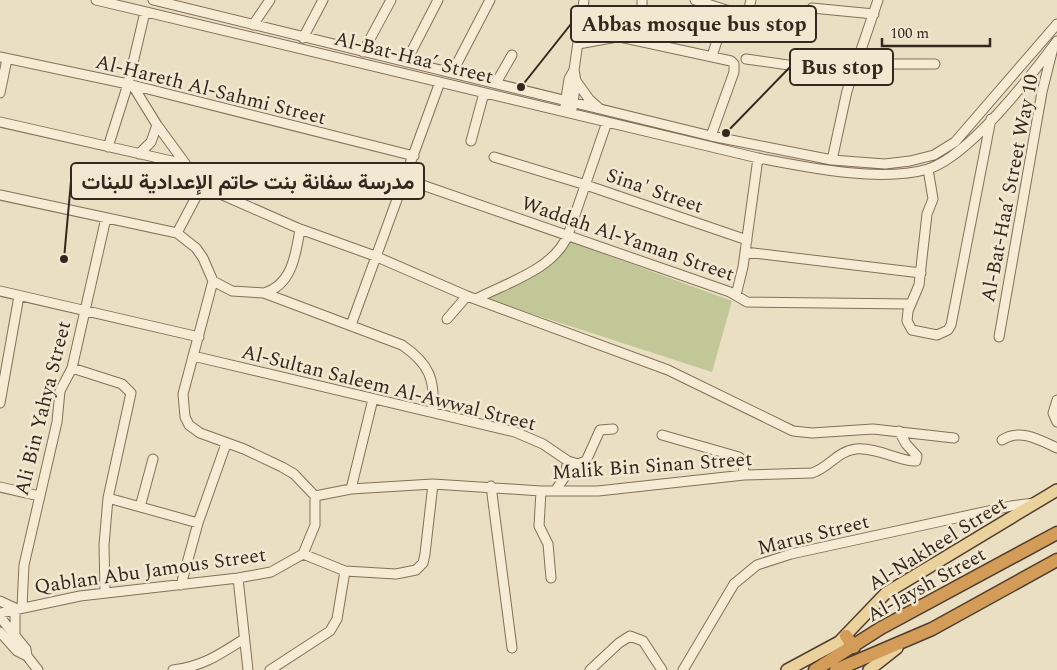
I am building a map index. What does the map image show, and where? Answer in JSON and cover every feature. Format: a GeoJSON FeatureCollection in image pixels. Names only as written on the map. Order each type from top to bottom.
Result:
{"type":"FeatureCollection","features":[{"type":"Feature","properties":{"kind":"highway","name":"Al-Jaysh Street"},"geometry":{"type":"LineString","coordinates":[[815,670],[854,647],[881,628],[1057,533]]}},
{"type":"Feature","properties":{"kind":"highway","name":"Al-Jaysh Street"},"geometry":{"type":"LineString","coordinates":[[836,670],[941,624],[1057,560]]}},
{"type":"Feature","properties":{"kind":"highway"},"geometry":{"type":"LineString","coordinates":[[846,636],[854,647]]}},
{"type":"Feature","properties":{"kind":"main road","name":"Al-Nakheel Street"},"geometry":{"type":"LineString","coordinates":[[787,670],[835,645],[846,636],[874,603],[886,593],[1057,490]]}},
{"type":"Feature","properties":{"kind":"main road"},"geometry":{"type":"LineString","coordinates":[[869,670],[910,638]]}},
{"type":"Feature","properties":{"kind":"street","name":"Al-Bat-Haa’ Street"},"geometry":{"type":"LineString","coordinates":[[96,0],[567,114],[758,158],[838,171],[883,174],[928,168],[945,161],[966,145],[991,119],[1055,43]]}},
{"type":"Feature","properties":{"kind":"street","name":"Al-Bat-Haa’ Street"},"geometry":{"type":"LineString","coordinates":[[153,0],[711,136],[836,160],[898,163],[923,159],[945,149],[964,134],[1057,24]]}},
{"type":"Feature","properties":{"kind":"street"},"geometry":{"type":"LineString","coordinates":[[188,9],[194,0]]}},
{"type":"Feature","properties":{"kind":"street"},"geometry":{"type":"LineString","coordinates":[[253,25],[270,0]]}},
{"type":"Feature","properties":{"kind":"street"},"geometry":{"type":"LineString","coordinates":[[303,38],[323,0]]}},
{"type":"Feature","properties":{"kind":"street"},"geometry":{"type":"LineString","coordinates":[[363,52],[391,0]]}},
{"type":"Feature","properties":{"kind":"street"},"geometry":{"type":"LineString","coordinates":[[406,62],[438,0]]}},
{"type":"Feature","properties":{"kind":"street"},"geometry":{"type":"LineString","coordinates":[[452,73],[490,0]]}},
{"type":"Feature","properties":{"kind":"street"},"geometry":{"type":"LineString","coordinates":[[642,0],[643,42]]}},
{"type":"Feature","properties":{"kind":"street"},"geometry":{"type":"LineString","coordinates":[[695,0],[745,14],[751,0]]}},
{"type":"Feature","properties":{"kind":"street"},"geometry":{"type":"LineString","coordinates":[[838,171],[836,160],[838,125],[852,74],[878,0]]}},
{"type":"Feature","properties":{"kind":"street"},"geometry":{"type":"LineString","coordinates":[[567,114],[570,79],[574,70],[578,44],[582,1]]}},
{"type":"Feature","properties":{"kind":"street"},"geometry":{"type":"LineString","coordinates":[[812,8],[874,14]]}},
{"type":"Feature","properties":{"kind":"street"},"geometry":{"type":"LineString","coordinates":[[712,56],[727,10]]}},
{"type":"Feature","properties":{"kind":"street"},"geometry":{"type":"LineString","coordinates":[[108,147],[130,85],[145,12]]}},
{"type":"Feature","properties":{"kind":"street"},"geometry":{"type":"LineString","coordinates":[[580,28],[611,33],[620,37],[731,60],[735,67],[733,75],[711,136]]}},
{"type":"Feature","properties":{"kind":"street"},"geometry":{"type":"LineString","coordinates":[[578,44],[620,37]]}},
{"type":"Feature","properties":{"kind":"street","name":"Al-Bat-Haa’ Street Way 10"},"geometry":{"type":"LineString","coordinates":[[999,337],[1042,92],[1055,43]]}},
{"type":"Feature","properties":{"kind":"street"},"geometry":{"type":"LineString","coordinates":[[496,84],[512,55]]}},
{"type":"Feature","properties":{"kind":"street"},"geometry":{"type":"LineString","coordinates":[[0,93],[4,58]]}},
{"type":"Feature","properties":{"kind":"street","name":"Al-Hareth Al-Sahmi Street"},"geometry":{"type":"LineString","coordinates":[[4,58],[130,85],[414,156]]}},
{"type":"Feature","properties":{"kind":"street"},"geometry":{"type":"LineString","coordinates":[[746,59],[852,74]]}},
{"type":"Feature","properties":{"kind":"street"},"geometry":{"type":"LineString","coordinates":[[856,64],[936,64]]}},
{"type":"Feature","properties":{"kind":"street"},"geometry":{"type":"LineString","coordinates":[[574,70],[576,81],[593,104],[604,111]]}},
{"type":"Feature","properties":{"kind":"street"},"geometry":{"type":"LineString","coordinates":[[569,102],[576,81]]}},
{"type":"Feature","properties":{"kind":"street"},"geometry":{"type":"LineString","coordinates":[[351,325],[440,82]]}},
{"type":"Feature","properties":{"kind":"street"},"geometry":{"type":"LineString","coordinates":[[130,85],[198,181],[211,190],[300,229],[376,256],[466,296],[668,370],[793,430],[812,433],[849,430],[899,431],[954,438]]}},
{"type":"Feature","properties":{"kind":"street"},"geometry":{"type":"LineString","coordinates":[[471,140],[484,93]]}},
{"type":"Feature","properties":{"kind":"street"},"geometry":{"type":"LineString","coordinates":[[928,168],[933,199],[927,214],[917,294],[910,304],[907,321],[912,330],[937,334],[948,330],[991,119]]}},
{"type":"Feature","properties":{"kind":"street"},"geometry":{"type":"LineString","coordinates":[[0,122],[185,164]]}},
{"type":"Feature","properties":{"kind":"street","name":"Sina' Street"},"geometry":{"type":"LineString","coordinates":[[607,122],[586,185],[747,240]]}},
{"type":"Feature","properties":{"kind":"street"},"geometry":{"type":"LineString","coordinates":[[139,154],[151,142],[157,125]]}},
{"type":"Feature","properties":{"kind":"street"},"geometry":{"type":"LineString","coordinates":[[476,299],[548,262],[560,250],[568,235],[586,185],[494,157]]}},
{"type":"Feature","properties":{"kind":"street","name":"Waddah Al-Yaman Street"},"geometry":{"type":"LineString","coordinates":[[405,179],[736,295],[747,240],[758,158]]}},
{"type":"Feature","properties":{"kind":"street"},"geometry":{"type":"LineString","coordinates":[[177,233],[195,199],[198,181]]}},
{"type":"Feature","properties":{"kind":"street"},"geometry":{"type":"LineString","coordinates":[[0,195],[177,233],[196,248],[204,258],[213,281],[183,394],[185,416],[190,425],[200,433],[244,449],[294,474],[315,496],[315,525],[303,554],[345,571],[396,574],[416,570],[423,563],[425,554],[433,484]]}},
{"type":"Feature","properties":{"kind":"street","name":"Ali Bin Yahya Street"},"geometry":{"type":"LineString","coordinates":[[15,635],[24,564],[38,496],[57,422],[60,391],[72,368],[106,218]]}},
{"type":"Feature","properties":{"kind":"street"},"geometry":{"type":"LineString","coordinates":[[264,293],[271,291],[289,273],[300,229]]}},
{"type":"Feature","properties":{"kind":"street"},"geometry":{"type":"LineString","coordinates":[[745,252],[921,273]]}},
{"type":"Feature","properties":{"kind":"street"},"geometry":{"type":"LineString","coordinates":[[213,281],[232,291],[264,293],[391,340],[411,352],[424,365],[432,379],[433,412]]}},
{"type":"Feature","properties":{"kind":"street"},"geometry":{"type":"LineString","coordinates":[[0,291],[199,337]]}},
{"type":"Feature","properties":{"kind":"street"},"geometry":{"type":"LineString","coordinates":[[736,295],[747,302],[755,303],[910,304]]}},
{"type":"Feature","properties":{"kind":"street"},"geometry":{"type":"LineString","coordinates":[[0,403],[19,296]]}},
{"type":"Feature","properties":{"kind":"street"},"geometry":{"type":"LineString","coordinates":[[447,319],[466,296]]}},
{"type":"Feature","properties":{"kind":"street","name":"Al-Sultan Saleem Al-Awwal Street"},"geometry":{"type":"LineString","coordinates":[[193,356],[433,412],[530,437],[568,461]]}},
{"type":"Feature","properties":{"kind":"street"},"geometry":{"type":"LineString","coordinates":[[72,368],[122,384],[131,393],[108,498],[104,544],[105,592]]}},
{"type":"Feature","properties":{"kind":"street"},"geometry":{"type":"LineString","coordinates":[[350,489],[373,398]]}},
{"type":"Feature","properties":{"kind":"street"},"geometry":{"type":"LineString","coordinates":[[1057,400],[1053,416],[1057,422]]}},
{"type":"Feature","properties":{"kind":"street"},"geometry":{"type":"LineString","coordinates":[[555,491],[564,478],[568,461],[582,464],[588,458],[598,432],[602,429],[612,429]]}},
{"type":"Feature","properties":{"kind":"street","name":"Malik Bin Sinan Street"},"geometry":{"type":"LineString","coordinates":[[315,496],[350,489],[433,484],[491,486],[541,491],[598,491],[744,475],[812,473],[819,471],[837,456],[856,449],[882,451],[916,461],[917,456],[906,444],[899,431]]}},
{"type":"Feature","properties":{"kind":"street"},"geometry":{"type":"LineString","coordinates":[[662,435],[739,457],[743,462],[744,475]]}},
{"type":"Feature","properties":{"kind":"street"},"geometry":{"type":"LineString","coordinates":[[1002,440],[1012,435],[1026,435],[1057,448]]}},
{"type":"Feature","properties":{"kind":"street"},"geometry":{"type":"LineString","coordinates":[[181,585],[198,523],[226,444]]}},
{"type":"Feature","properties":{"kind":"street"},"geometry":{"type":"LineString","coordinates":[[140,507],[153,460]]}},
{"type":"Feature","properties":{"kind":"street"},"geometry":{"type":"LineString","coordinates":[[491,486],[512,648]]}},
{"type":"Feature","properties":{"kind":"street"},"geometry":{"type":"LineString","coordinates":[[0,487],[38,496]]}},
{"type":"Feature","properties":{"kind":"street"},"geometry":{"type":"LineString","coordinates":[[541,491],[540,526],[548,544],[551,578]]}},
{"type":"Feature","properties":{"kind":"street"},"geometry":{"type":"LineString","coordinates":[[108,498],[198,523]]}},
{"type":"Feature","properties":{"kind":"street","name":"Marus Street"},"geometry":{"type":"LineString","coordinates":[[683,670],[734,584],[756,565],[791,554],[1004,507],[1037,503]]}},
{"type":"Feature","properties":{"kind":"street"},"geometry":{"type":"LineString","coordinates":[[1004,507],[1010,512],[1011,519]]}},
{"type":"Feature","properties":{"kind":"street","name":"Qablan Abu Jamous Street"},"geometry":{"type":"LineString","coordinates":[[0,613],[105,592],[181,585],[271,572],[303,554]]}},
{"type":"Feature","properties":{"kind":"street"},"geometry":{"type":"LineString","coordinates":[[270,670],[330,631],[337,619],[345,571]]}},
{"type":"Feature","properties":{"kind":"street"},"geometry":{"type":"LineString","coordinates":[[238,578],[248,670]]}},
{"type":"Feature","properties":{"kind":"street"},"geometry":{"type":"LineString","coordinates":[[0,601],[18,608]]}},
{"type":"Feature","properties":{"kind":"street"},"geometry":{"type":"LineString","coordinates":[[0,617],[26,649],[27,656]]}},
{"type":"Feature","properties":{"kind":"street"},"geometry":{"type":"LineString","coordinates":[[0,632],[17,651],[27,656],[38,670]]}},
{"type":"Feature","properties":{"kind":"street"},"geometry":{"type":"LineString","coordinates":[[590,670],[619,643],[630,636],[643,640],[659,669]]}},
{"type":"Feature","properties":{"kind":"street"},"geometry":{"type":"LineString","coordinates":[[173,670],[208,662],[244,639]]}},
{"type":"Feature","properties":{"kind":"green space"},"geometry":{"type":"Polygon","coordinates":[[[569,241],[732,301],[712,372],[480,297],[536,272],[569,241]]]}},
{"type":"Feature","properties":{"kind":"place","name":"Abbas mosque bus stop"},"geometry":{"type":"Point","coordinates":[521,87]}},
{"type":"Feature","properties":{"kind":"place","name":"Bus stop"},"geometry":{"type":"Point","coordinates":[726,133]}},
{"type":"Feature","properties":{"kind":"place","name":"مدرسة سفانة بنت حاتم الإعدادية للبنات"},"geometry":{"type":"Point","coordinates":[64,259]}}]}
